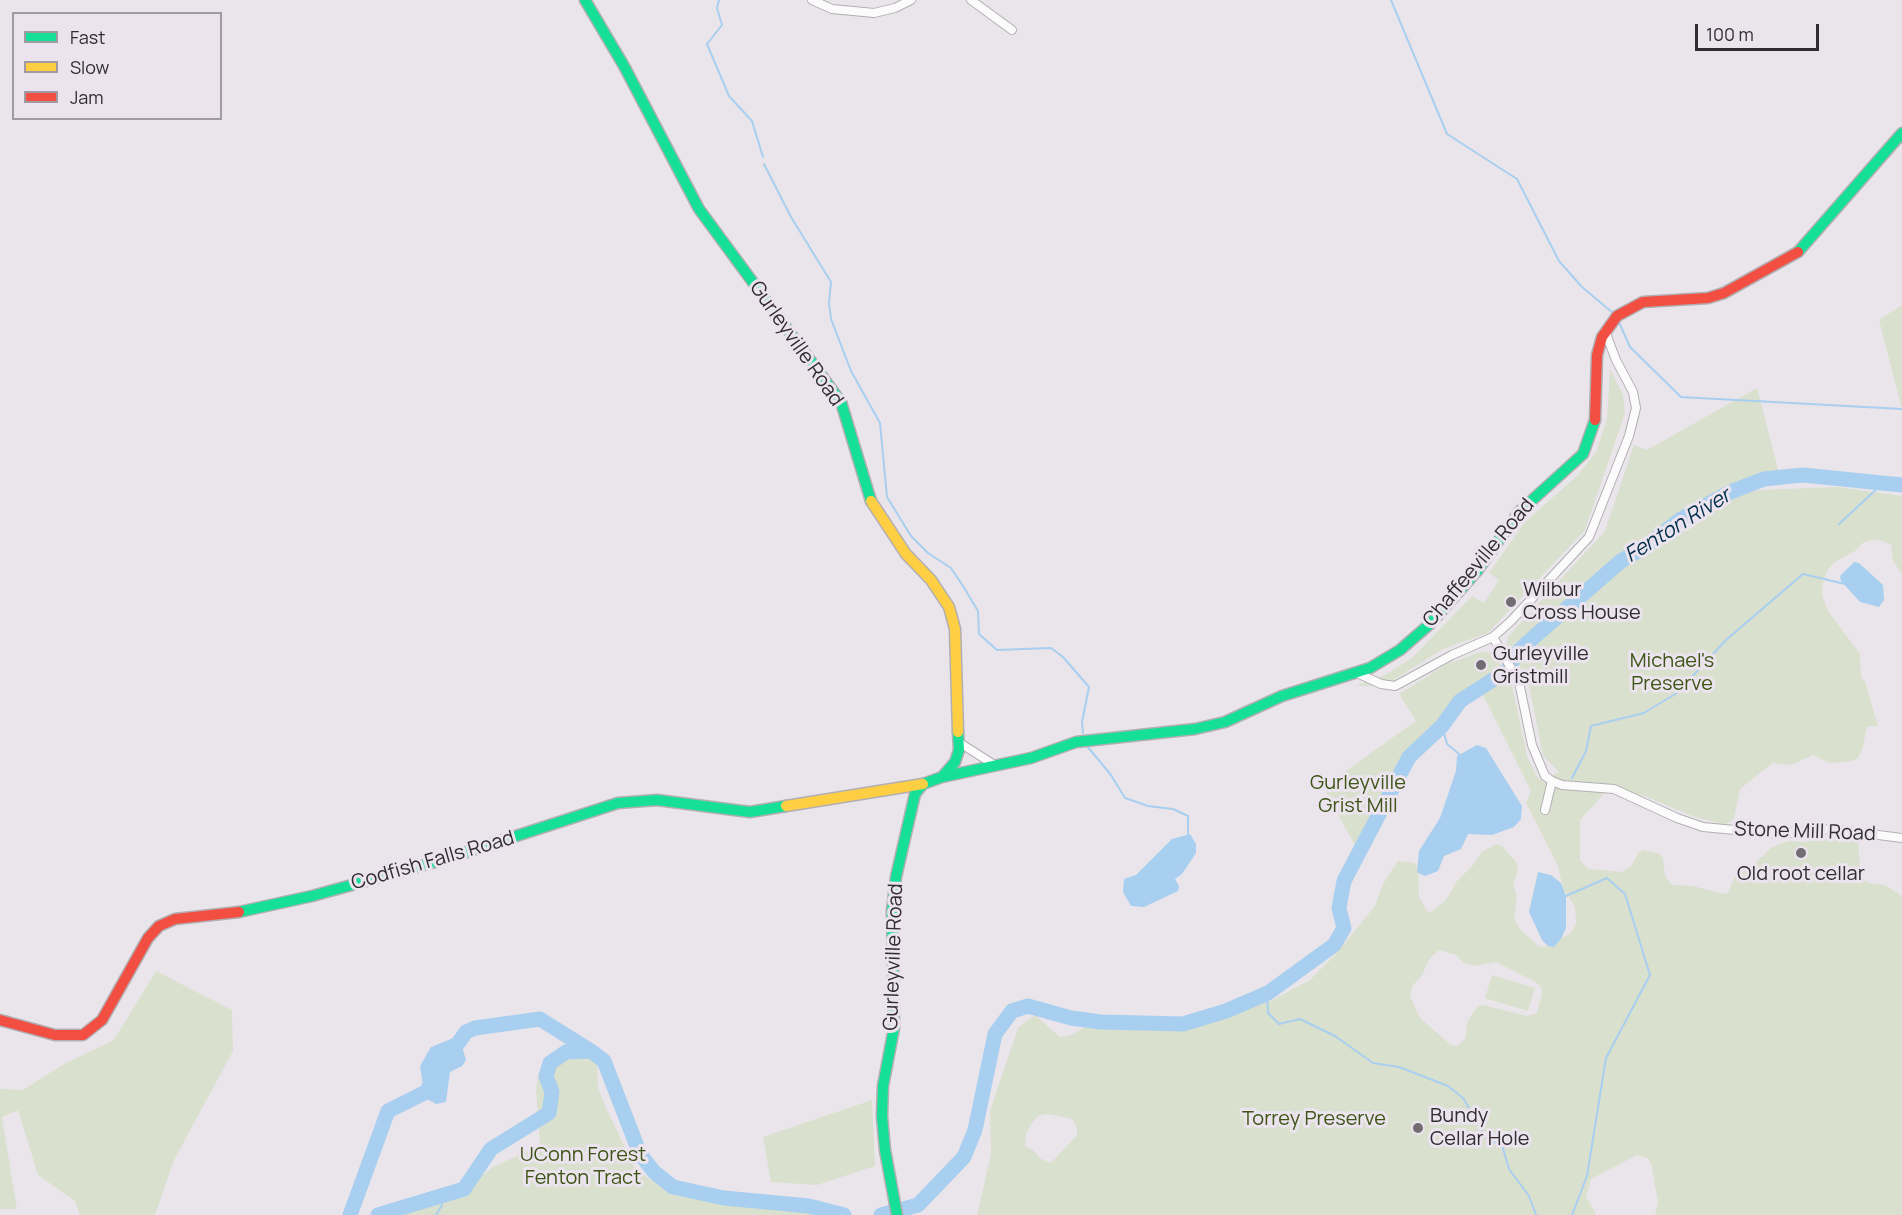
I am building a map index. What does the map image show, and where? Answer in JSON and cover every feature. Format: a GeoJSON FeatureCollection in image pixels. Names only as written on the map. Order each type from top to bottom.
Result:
{"type":"FeatureCollection","features":[{"type":"Feature","properties":{"kind":"street","name":"Gurleyville Road"},"geometry":{"type":"LineString","coordinates":[[585,0],[624,66],[699,209],[841,402],[871,502],[906,554],[931,580],[949,607],[957,646],[956,701],[960,743]]}},
{"type":"Feature","properties":{"kind":"street"},"geometry":{"type":"LineString","coordinates":[[812,0],[832,9],[874,13],[895,8],[911,0]]}},
{"type":"Feature","properties":{"kind":"street"},"geometry":{"type":"LineString","coordinates":[[971,0],[1012,30]]}},
{"type":"Feature","properties":{"kind":"street"},"geometry":{"type":"LineString","coordinates":[[1357,673],[1381,684],[1395,686],[1452,655],[1493,637],[1511,621],[1589,537],[1629,436],[1636,401],[1605,331],[1617,316],[1643,302],[1708,298],[1740,286],[1793,256],[1811,239],[1902,133]]}},
{"type":"Feature","properties":{"kind":"street","name":"Chaffeeville Road"},"geometry":{"type":"LineString","coordinates":[[942,777],[1031,758],[1076,742],[1195,729],[1225,722],[1282,696],[1357,673],[1378,664],[1400,650],[1431,622],[1477,571],[1519,512],[1583,454],[1593,428],[1597,355],[1605,331]]}},
{"type":"Feature","properties":{"kind":"street"},"geometry":{"type":"LineString","coordinates":[[1493,637],[1519,682],[1532,745],[1545,776],[1552,781],[1545,810]]}},
{"type":"Feature","properties":{"kind":"street"},"geometry":{"type":"LineString","coordinates":[[923,784],[942,777],[958,756],[960,743],[996,766]]}},
{"type":"Feature","properties":{"kind":"street","name":"Stone Mill Road"},"geometry":{"type":"LineString","coordinates":[[1552,781],[1562,785],[1614,789],[1677,818],[1703,826],[1777,834],[1831,829],[1902,838]]}},
{"type":"Feature","properties":{"kind":"street","name":"Gurleyville Road"},"geometry":{"type":"LineString","coordinates":[[897,1215],[886,1157],[882,1116],[883,1086],[894,1028],[892,911],[896,877],[911,806],[915,794],[923,784]]}},
{"type":"Feature","properties":{"kind":"street","name":"Codfish Falls Road"},"geometry":{"type":"LineString","coordinates":[[0,1020],[55,1035],[83,1035],[102,1020],[148,938],[159,926],[175,919],[243,912],[312,896],[438,862],[618,803],[657,800],[750,812],[923,784]]}},
{"type":"Feature","properties":{"kind":"green space"},"geometry":{"type":"Polygon","coordinates":[[[1902,305],[1902,409],[1879,320],[1902,305]]]}},
{"type":"Feature","properties":{"kind":"green space"},"geometry":{"type":"Polygon","coordinates":[[[1610,369],[1623,395],[1625,413],[1585,530],[1488,633],[1443,649],[1392,681],[1374,686],[1354,686],[1385,675],[1412,658],[1472,596],[1484,603],[1499,580],[1489,573],[1525,522],[1578,475],[1596,452],[1607,419],[1610,369]]]}},
{"type":"Feature","properties":{"kind":"green space"},"geometry":{"type":"Polygon","coordinates":[[[1757,388],[1780,477],[1732,491],[1682,522],[1690,529],[1737,494],[1759,490],[1838,487],[1902,496],[1902,574],[1893,561],[1891,544],[1875,539],[1864,542],[1855,551],[1835,562],[1827,571],[1823,583],[1822,595],[1828,611],[1860,654],[1861,678],[1865,681],[1878,726],[1867,726],[1863,747],[1858,758],[1852,761],[1829,763],[1813,755],[1791,765],[1773,763],[1740,789],[1734,818],[1725,825],[1692,816],[1645,796],[1608,789],[1580,820],[1580,861],[1589,869],[1622,872],[1631,866],[1639,852],[1644,850],[1660,854],[1663,858],[1665,876],[1672,885],[1693,886],[1723,894],[1728,893],[1736,873],[1755,863],[1771,848],[1788,841],[1804,842],[1842,836],[1858,839],[1860,868],[1864,880],[1885,885],[1902,896],[1902,1215],[1655,1215],[1658,1202],[1651,1163],[1648,1158],[1637,1155],[1591,1179],[1586,1196],[1596,1215],[977,1215],[991,1155],[990,1111],[1018,1028],[1035,1015],[1060,1037],[1071,1035],[1090,1024],[1178,1031],[1271,1001],[1310,980],[1334,956],[1375,906],[1383,884],[1398,861],[1415,863],[1418,868],[1419,897],[1428,912],[1433,911],[1446,900],[1457,881],[1482,852],[1496,844],[1502,846],[1517,863],[1518,869],[1513,885],[1517,896],[1514,919],[1520,929],[1538,946],[1544,947],[1571,933],[1576,923],[1575,907],[1563,888],[1558,866],[1526,803],[1531,791],[1482,693],[1446,712],[1425,736],[1381,808],[1363,860],[1323,787],[1416,721],[1399,694],[1447,664],[1483,651],[1494,654],[1511,680],[1527,756],[1536,775],[1542,782],[1559,772],[1543,756],[1528,680],[1507,645],[1507,638],[1605,531],[1634,445],[1647,450],[1757,388]],[[1439,950],[1430,958],[1421,977],[1413,985],[1410,996],[1420,1018],[1451,1045],[1457,1046],[1465,1039],[1468,1020],[1478,1006],[1483,1005],[1527,1016],[1537,1013],[1542,992],[1537,983],[1496,962],[1474,966],[1464,963],[1456,955],[1439,950]],[[1046,1114],[1038,1116],[1032,1123],[1026,1134],[1025,1146],[1033,1150],[1041,1159],[1051,1163],[1077,1135],[1077,1129],[1074,1121],[1069,1118],[1046,1114]]]}},
{"type":"Feature","properties":{"kind":"green space"},"geometry":{"type":"Polygon","coordinates":[[[156,971],[232,1010],[233,1051],[174,1160],[155,1215],[80,1215],[75,1201],[38,1175],[18,1110],[2,1117],[17,1209],[0,1209],[0,1089],[23,1090],[64,1064],[114,1040],[156,971]]]}},
{"type":"Feature","properties":{"kind":"green space"},"geometry":{"type":"Polygon","coordinates":[[[1492,975],[1535,988],[1528,1011],[1485,998],[1492,975]]]}},
{"type":"Feature","properties":{"kind":"green space","name":"UConn Forest Fenton Tract"},"geometry":{"type":"Polygon","coordinates":[[[568,1056],[597,1058],[598,1088],[606,1108],[634,1166],[649,1179],[678,1191],[747,1199],[821,1215],[405,1215],[484,1174],[493,1167],[540,1145],[536,1089],[538,1077],[568,1056]]]}},
{"type":"Feature","properties":{"kind":"green space"},"geometry":{"type":"Polygon","coordinates":[[[872,1100],[875,1166],[817,1185],[771,1182],[763,1137],[872,1100]]]}},
{"type":"Feature","properties":{"kind":"water"},"geometry":{"type":"Polygon","coordinates":[[[1854,562],[1859,563],[1883,585],[1884,600],[1879,607],[1860,602],[1841,581],[1840,576],[1854,562]]]}},
{"type":"Feature","properties":{"kind":"water"},"geometry":{"type":"Polygon","coordinates":[[[1477,745],[1486,748],[1522,806],[1521,819],[1514,827],[1492,835],[1468,834],[1461,849],[1444,856],[1438,871],[1425,876],[1420,874],[1417,872],[1419,851],[1440,818],[1456,771],[1457,756],[1477,745]]]}},
{"type":"Feature","properties":{"kind":"water"},"geometry":{"type":"Polygon","coordinates":[[[1190,834],[1196,844],[1196,853],[1182,874],[1175,879],[1179,886],[1178,891],[1144,907],[1131,906],[1123,892],[1124,879],[1136,875],[1172,839],[1190,834]]]}},
{"type":"Feature","properties":{"kind":"water"},"geometry":{"type":"Polygon","coordinates":[[[1538,872],[1551,875],[1561,883],[1566,896],[1566,928],[1554,947],[1548,946],[1542,940],[1529,912],[1538,872]]]}},
{"type":"Feature","properties":{"kind":"water"},"geometry":{"type":"Polygon","coordinates":[[[461,1035],[464,1036],[462,1047],[466,1060],[462,1066],[450,1072],[446,1102],[436,1104],[425,1098],[420,1066],[431,1047],[461,1035]]]}},
{"type":"Feature","properties":{"kind":"waterway"},"geometry":{"type":"LineString","coordinates":[[719,0],[717,8],[722,25],[707,44],[729,96],[752,121],[763,157]]}},
{"type":"Feature","properties":{"kind":"waterway"},"geometry":{"type":"LineString","coordinates":[[1391,0],[1447,134],[1517,179],[1559,261],[1582,287],[1613,313]]}},
{"type":"Feature","properties":{"kind":"waterway"},"geometry":{"type":"LineString","coordinates":[[764,164],[791,217],[831,282],[829,303],[831,319],[851,371],[880,423],[887,497],[911,536],[928,553],[951,568],[978,611],[979,634],[997,650],[1051,648],[1063,657],[1089,687],[1082,722],[1083,733]]}},
{"type":"Feature","properties":{"kind":"waterway"},"geometry":{"type":"LineString","coordinates":[[1618,320],[1630,347],[1681,397],[1902,409]]}},
{"type":"Feature","properties":{"kind":"waterway","name":"Fenton River"},"geometry":{"type":"LineString","coordinates":[[881,1215],[918,1205],[964,1157],[975,1130],[995,1034],[1012,1011],[1028,1006],[1071,1018],[1101,1022],[1183,1024],[1226,1011],[1268,993],[1334,945],[1344,928],[1339,908],[1344,881],[1409,757],[1442,726],[1460,701],[1508,670],[1516,654],[1526,644],[1621,561],[1648,545],[1681,519],[1728,493],[1764,479],[1803,475],[1902,485]]}},
{"type":"Feature","properties":{"kind":"waterway"},"geometry":{"type":"LineString","coordinates":[[1839,524],[1881,485]]}},
{"type":"Feature","properties":{"kind":"waterway"},"geometry":{"type":"LineString","coordinates":[[1572,778],[1586,751],[1591,726],[1644,713],[1677,693],[1726,640],[1803,574],[1845,584]]}},
{"type":"Feature","properties":{"kind":"waterway"},"geometry":{"type":"LineString","coordinates":[[1442,726],[1447,744],[1459,754]]}},
{"type":"Feature","properties":{"kind":"waterway"},"geometry":{"type":"LineString","coordinates":[[1087,746],[1111,775],[1125,798],[1148,806],[1173,809],[1188,816],[1188,834]]}},
{"type":"Feature","properties":{"kind":"waterway"},"geometry":{"type":"LineString","coordinates":[[1566,896],[1607,878],[1625,894],[1650,975],[1606,1058],[1587,1176],[1572,1215]]}},
{"type":"Feature","properties":{"kind":"waterway"},"geometry":{"type":"LineString","coordinates":[[1299,971],[1267,995],[1268,1013],[1279,1024],[1300,1019],[1335,1036],[1373,1063],[1399,1067],[1448,1086],[1463,1098],[1487,1139],[1502,1145],[1509,1169],[1529,1196],[1536,1215]]}},
{"type":"Feature","properties":{"kind":"waterway","name":"Fenton River"},"geometry":{"type":"LineString","coordinates":[[452,1052],[466,1032],[475,1028],[540,1019],[591,1051]]}},
{"type":"Feature","properties":{"kind":"waterway","name":"Fenton River"},"geometry":{"type":"LineString","coordinates":[[378,1215],[464,1189],[491,1149],[549,1113],[552,1092],[546,1076],[550,1063],[566,1052],[591,1051],[604,1061],[640,1154],[654,1172],[673,1187],[724,1198],[809,1206],[844,1215]]}},
{"type":"Feature","properties":{"kind":"waterway","name":"Fenton River"},"geometry":{"type":"LineString","coordinates":[[350,1215],[388,1111],[426,1092],[434,1079]]}},
{"type":"Feature","properties":{"kind":"waterway"},"geometry":{"type":"LineString","coordinates":[[436,1215],[442,1205],[442,1195]]}},
{"type":"Feature","properties":{"kind":"traffic: fast"},"geometry":{"type":"LineString","coordinates":[[585,0],[624,66],[699,209],[841,402],[871,501]]}},
{"type":"Feature","properties":{"kind":"traffic: fast"},"geometry":{"type":"LineString","coordinates":[[1798,252],[1902,133]]}},
{"type":"Feature","properties":{"kind":"traffic: fast"},"geometry":{"type":"LineString","coordinates":[[942,777],[1031,758],[1076,742],[1195,729],[1225,722],[1282,696],[1370,668],[1400,650],[1431,623],[1477,571],[1519,512],[1583,454],[1595,420]]}},
{"type":"Feature","properties":{"kind":"traffic: fast"},"geometry":{"type":"LineString","coordinates":[[897,1215],[885,1150],[882,1116],[883,1086],[894,1028],[892,911],[896,877],[915,794],[923,784],[942,777],[955,762],[959,750],[958,732]]}},
{"type":"Feature","properties":{"kind":"traffic: fast"},"geometry":{"type":"LineString","coordinates":[[239,912],[312,896],[442,860],[618,803],[657,800],[750,812],[786,806]]}},
{"type":"Feature","properties":{"kind":"traffic: slow"},"geometry":{"type":"LineString","coordinates":[[871,501],[906,554],[931,580],[949,607],[955,629],[958,732]]}},
{"type":"Feature","properties":{"kind":"traffic: slow"},"geometry":{"type":"LineString","coordinates":[[786,806],[923,784]]}},
{"type":"Feature","properties":{"kind":"traffic: jam"},"geometry":{"type":"LineString","coordinates":[[1595,420],[1597,355],[1602,337],[1617,316],[1643,302],[1708,298],[1724,293],[1798,252]]}},
{"type":"Feature","properties":{"kind":"traffic: jam"},"geometry":{"type":"LineString","coordinates":[[0,1020],[55,1035],[83,1035],[102,1020],[148,938],[159,926],[175,919],[239,912]]}},
{"type":"Feature","properties":{"kind":"place","name":"Wilbur Cross House"},"geometry":{"type":"Point","coordinates":[1511,602]}},
{"type":"Feature","properties":{"kind":"place","name":"Gurleyville Gristmill"},"geometry":{"type":"Point","coordinates":[1481,665]}},
{"type":"Feature","properties":{"kind":"place","name":"Old root cellar"},"geometry":{"type":"Point","coordinates":[1801,853]}},
{"type":"Feature","properties":{"kind":"place","name":"Bundy Cellar Hole"},"geometry":{"type":"Point","coordinates":[1418,1128]}},
{"type":"Feature","properties":{"kind":"park label","name":"Michael's Preserve"},"geometry":{"type":"Point","coordinates":[1672,672]}},
{"type":"Feature","properties":{"kind":"park label","name":"Gurleyville Grist Mill"},"geometry":{"type":"Point","coordinates":[1358,794]}},
{"type":"Feature","properties":{"kind":"park label","name":"Torrey Preserve"},"geometry":{"type":"Point","coordinates":[1314,1119]}}]}
